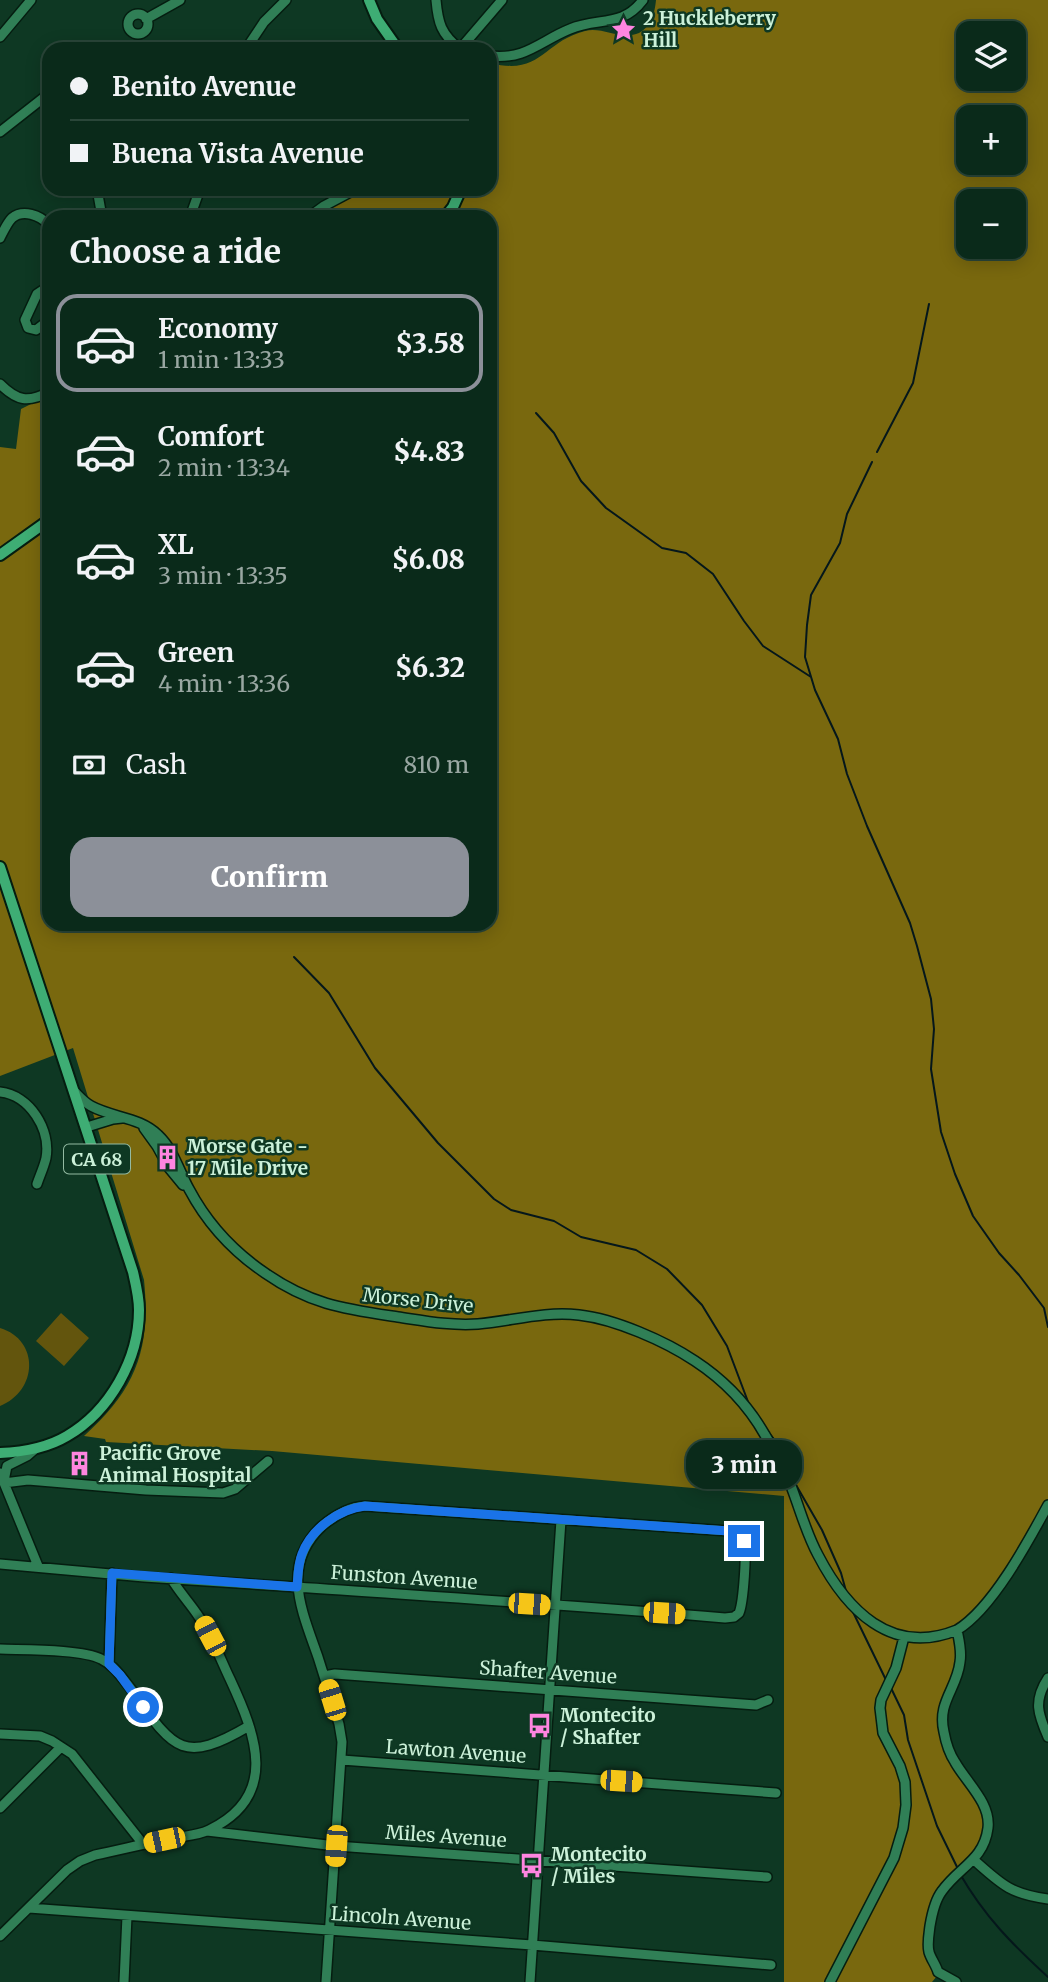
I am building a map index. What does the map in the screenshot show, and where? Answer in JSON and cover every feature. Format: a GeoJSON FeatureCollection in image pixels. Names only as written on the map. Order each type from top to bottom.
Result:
{"type":"FeatureCollection","features":[{"type":"Feature","properties":{"kind":"main road"},"geometry":{"type":"LineString","coordinates":[[369,0],[381,26],[393,42]]}},
{"type":"Feature","properties":{"kind":"main road"},"geometry":{"type":"LineString","coordinates":[[0,555],[42,525]]}},
{"type":"Feature","properties":{"kind":"main road","name":"CA 68"},"geometry":{"type":"LineString","coordinates":[[0,867],[133,1272],[139,1310],[133,1349],[119,1381],[99,1409],[68,1435],[36,1448],[0,1452]]}},
{"type":"Feature","properties":{"kind":"street"},"geometry":{"type":"LineString","coordinates":[[0,37],[31,0]]}},
{"type":"Feature","properties":{"kind":"street"},"geometry":{"type":"LineString","coordinates":[[146,19],[180,0]]}},
{"type":"Feature","properties":{"kind":"street"},"geometry":{"type":"LineString","coordinates":[[251,42],[264,22],[286,0]]}},
{"type":"Feature","properties":{"kind":"street"},"geometry":{"type":"LineString","coordinates":[[436,0],[440,27],[452,42]]}},
{"type":"Feature","properties":{"kind":"street"},"geometry":{"type":"LineString","coordinates":[[466,42],[502,0]]}},
{"type":"Feature","properties":{"kind":"street"},"geometry":{"type":"LineString","coordinates":[[497,56],[516,56],[578,26],[624,17],[632,13],[643,0]]}},
{"type":"Feature","properties":{"kind":"street"},"geometry":{"type":"LineString","coordinates":[[0,132],[42,99]]}},
{"type":"Feature","properties":{"kind":"street"},"geometry":{"type":"LineString","coordinates":[[319,210],[342,196]]}},
{"type":"Feature","properties":{"kind":"street"},"geometry":{"type":"LineString","coordinates":[[0,238],[9,222],[17,216],[33,215],[42,219]]}},
{"type":"Feature","properties":{"kind":"street"},"geometry":{"type":"LineString","coordinates":[[42,291],[37,294],[25,320],[28,328],[36,330],[42,325]]}},
{"type":"Feature","properties":{"kind":"street"},"geometry":{"type":"LineString","coordinates":[[0,384],[8,392],[23,399],[42,395]]}},
{"type":"Feature","properties":{"kind":"street","name":"Morse Drive"},"geometry":{"type":"LineString","coordinates":[[74,1091],[90,1106],[141,1124],[169,1168],[192,1194],[219,1232],[245,1258],[278,1282],[317,1302],[353,1311],[453,1324],[498,1322],[543,1314],[597,1317],[627,1327],[694,1361],[732,1390],[757,1421],[790,1482],[817,1553],[841,1592],[873,1623],[904,1637]]}},
{"type":"Feature","properties":{"kind":"street"},"geometry":{"type":"LineString","coordinates":[[0,1092],[23,1102],[44,1129],[46,1158],[37,1184]]}},
{"type":"Feature","properties":{"kind":"street"},"geometry":{"type":"LineString","coordinates":[[87,1127],[126,1118]]}},
{"type":"Feature","properties":{"kind":"street"},"geometry":{"type":"LineString","coordinates":[[1,1476],[7,1466],[36,1448]]}},
{"type":"Feature","properties":{"kind":"street"},"geometry":{"type":"LineString","coordinates":[[1,1476],[146,1490],[223,1493],[239,1487],[268,1461]]}},
{"type":"Feature","properties":{"kind":"street"},"geometry":{"type":"LineString","coordinates":[[1,1476],[38,1566]]}},
{"type":"Feature","properties":{"kind":"street"},"geometry":{"type":"LineString","coordinates":[[830,1982],[894,1858],[903,1828],[905,1782],[883,1733],[880,1708],[896,1668],[904,1637],[940,1636],[957,1630],[974,1618],[992,1595],[1048,1505]]}},
{"type":"Feature","properties":{"kind":"street"},"geometry":{"type":"LineString","coordinates":[[326,1982],[342,1733],[301,1609],[297,1587],[300,1559],[307,1544],[329,1521],[358,1506],[561,1520],[530,1982]]}},
{"type":"Feature","properties":{"kind":"street","name":"Funston Avenue"},"geometry":{"type":"LineString","coordinates":[[0,1564],[725,1618],[739,1613],[746,1549],[738,1535],[729,1531],[561,1520]]}},
{"type":"Feature","properties":{"kind":"street"},"geometry":{"type":"LineString","coordinates":[[109,1664],[112,1573]]}},
{"type":"Feature","properties":{"kind":"street"},"geometry":{"type":"LineString","coordinates":[[0,1936],[67,1870],[80,1861],[95,1855],[207,1831],[227,1820],[251,1795],[256,1768],[250,1726],[210,1636],[171,1578]]}},
{"type":"Feature","properties":{"kind":"street"},"geometry":{"type":"LineString","coordinates":[[956,1982],[936,1976],[929,1953],[934,1909],[941,1891],[974,1860],[988,1831],[986,1813],[954,1761],[946,1742],[942,1719],[960,1662],[957,1630]]}},
{"type":"Feature","properties":{"kind":"street"},"geometry":{"type":"LineString","coordinates":[[0,1649],[97,1657],[120,1675],[171,1740],[184,1747],[195,1748],[213,1744],[250,1726]]}},
{"type":"Feature","properties":{"kind":"street","name":"Shafter Avenue"},"geometry":{"type":"LineString","coordinates":[[324,1676],[335,1674],[756,1705],[768,1700]]}},
{"type":"Feature","properties":{"kind":"street"},"geometry":{"type":"LineString","coordinates":[[1048,1678],[1038,1701],[1041,1720],[1048,1737]]}},
{"type":"Feature","properties":{"kind":"street"},"geometry":{"type":"LineString","coordinates":[[0,1734],[40,1736],[72,1754],[143,1844]]}},
{"type":"Feature","properties":{"kind":"street"},"geometry":{"type":"LineString","coordinates":[[0,1808],[61,1746]]}},
{"type":"Feature","properties":{"kind":"street","name":"Lawton Avenue"},"geometry":{"type":"LineString","coordinates":[[342,1760],[776,1793]]}},
{"type":"Feature","properties":{"kind":"street","name":"Miles Avenue"},"geometry":{"type":"LineString","coordinates":[[207,1831],[336,1846],[767,1877]]}},
{"type":"Feature","properties":{"kind":"street"},"geometry":{"type":"LineString","coordinates":[[974,1860],[1005,1887],[1048,1899]]}},
{"type":"Feature","properties":{"kind":"street","name":"Lincoln Avenue"},"geometry":{"type":"LineString","coordinates":[[29,1908],[771,1965]]}},
{"type":"Feature","properties":{"kind":"street"},"geometry":{"type":"LineString","coordinates":[[124,1982],[127,1916]]}},
{"type":"Feature","properties":{"kind":"shaded area"},"geometry":{"type":"Polygon","coordinates":[[[656,0],[1048,0],[1048,1505],[992,1595],[957,1630],[961,1651],[943,1709],[946,1743],[986,1813],[985,1838],[941,1891],[929,1937],[937,1976],[932,1982],[784,1982],[784,1496],[272,1451],[106,1442],[105,1439],[84,1436],[116,1402],[136,1366],[145,1327],[144,1280],[73,1048],[0,1076],[0,447],[16,449],[21,409],[42,398],[42,931],[497,931],[497,210],[321,210],[344,196],[497,196],[497,64],[521,65],[532,61],[559,42],[585,31],[632,35],[639,33],[649,23],[656,0]]]}},
{"type":"Feature","properties":{"kind":"shaded area"},"geometry":{"type":"Polygon","coordinates":[[[61,1313],[89,1338],[64,1366],[36,1341],[61,1313]]]}},
{"type":"Feature","properties":{"kind":"shaded area"},"geometry":{"type":"Polygon","coordinates":[[[0,1328],[13,1334],[22,1343],[28,1354],[29,1366],[22,1389],[13,1399],[0,1406],[0,1328]]]}},
{"type":"Feature","properties":{"kind":"waterway"},"geometry":{"type":"LineString","coordinates":[[877,452],[913,383],[929,304]]}},
{"type":"Feature","properties":{"kind":"waterway"},"geometry":{"type":"LineString","coordinates":[[536,413],[554,433],[581,481],[606,508],[662,548],[686,553],[713,574],[763,646],[811,677]]}},
{"type":"Feature","properties":{"kind":"waterway"},"geometry":{"type":"LineString","coordinates":[[872,462],[847,514],[840,543],[811,595],[805,657],[815,690],[838,739],[847,774],[867,826],[910,923],[917,946],[931,999],[934,1029],[931,1069],[941,1132],[955,1174],[973,1216],[1044,1308],[1048,1327]]}},
{"type":"Feature","properties":{"kind":"waterway"},"geometry":{"type":"LineString","coordinates":[[294,957],[329,993],[375,1068],[438,1143],[494,1199],[511,1210],[554,1221],[581,1237],[636,1250],[667,1269],[702,1305],[727,1346],[750,1407]]}},
{"type":"Feature","properties":{"kind":"waterway"},"geometry":{"type":"LineString","coordinates":[[767,1431],[783,1450],[792,1478],[822,1530],[846,1591]]}},
{"type":"Feature","properties":{"kind":"waterway"},"geometry":{"type":"LineString","coordinates":[[852,1610],[886,1680]]}},
{"type":"Feature","properties":{"kind":"waterway"},"geometry":{"type":"LineString","coordinates":[[891,1688],[904,1715],[908,1740],[937,1826],[958,1869]]}},
{"type":"Feature","properties":{"kind":"waterway"},"geometry":{"type":"LineString","coordinates":[[960,1874],[979,1904],[1000,1929],[1048,1977]]}},
{"type":"Feature","properties":{"kind":"place","name":"2 Huckleberry Hill"},"geometry":{"type":"Point","coordinates":[623,29]}},
{"type":"Feature","properties":{"kind":"place","name":"Morse Gate - 17 Mile Drive"},"geometry":{"type":"Point","coordinates":[167,1157]}},
{"type":"Feature","properties":{"kind":"place","name":"Pacific Grove Animal Hospital"},"geometry":{"type":"Point","coordinates":[79,1464]}},
{"type":"Feature","properties":{"kind":"place","name":"Montecito / Shafter"},"geometry":{"type":"Point","coordinates":[540,1726]}},
{"type":"Feature","properties":{"kind":"place","name":"Montecito / Miles"},"geometry":{"type":"Point","coordinates":[531,1865]}},
{"type":"Feature","properties":{"kind":"route"},"geometry":{"type":"LineString","coordinates":[[143,1707],[109,1664],[112,1573],[297,1587],[300,1559],[312,1537],[329,1521],[358,1506],[729,1531],[744,1541]]}}]}
